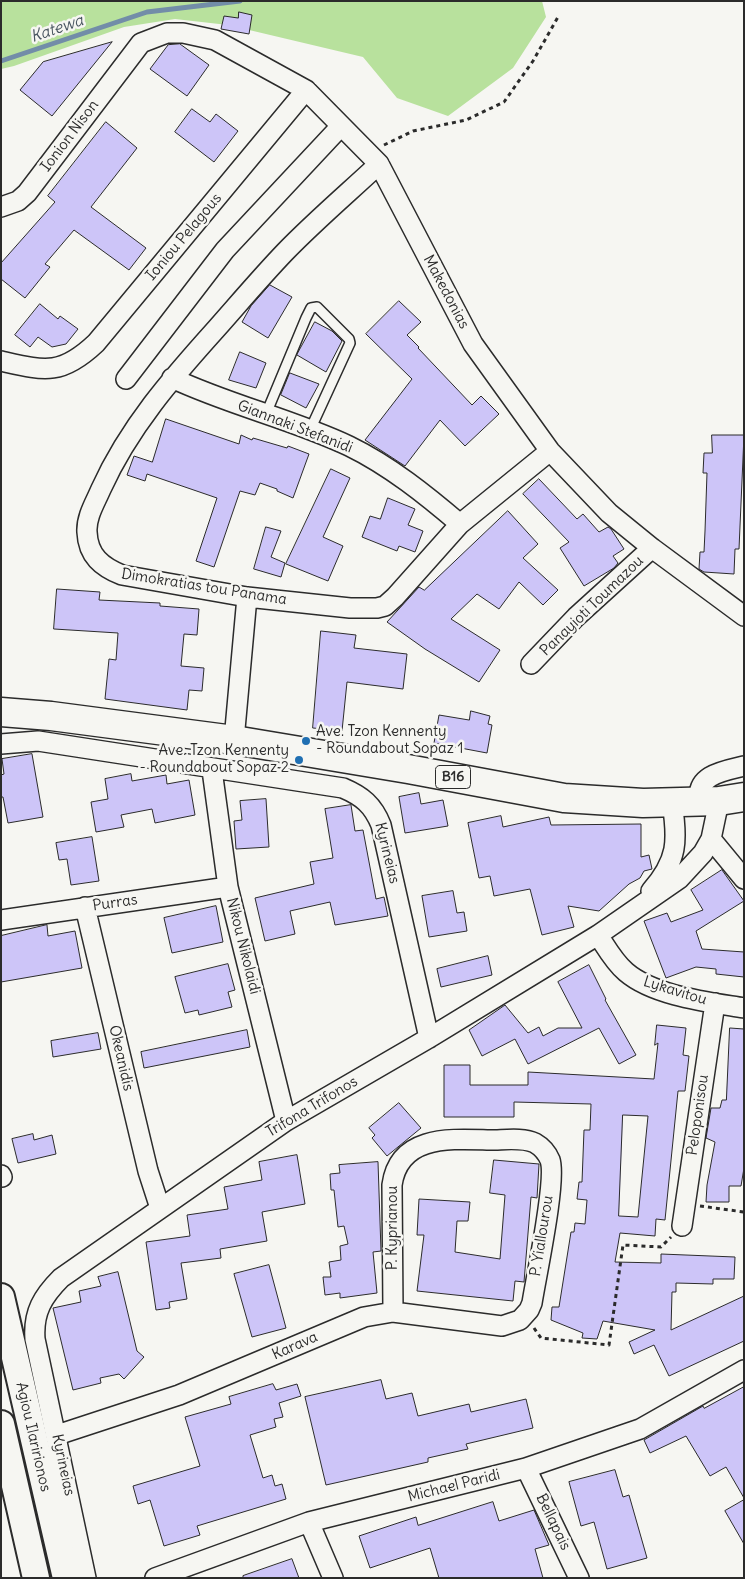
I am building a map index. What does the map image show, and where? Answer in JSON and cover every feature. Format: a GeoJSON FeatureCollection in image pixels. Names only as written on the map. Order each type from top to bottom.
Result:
{"type":"FeatureCollection","features":[{"type":"Feature","properties":{"kind":"main road","name":"B16"},"geometry":{"type":"LineString","coordinates":[[1,712],[51,716],[234,740],[408,769],[564,798],[605,802],[721,800]]}},
{"type":"Feature","properties":{"kind":"main road","name":"Agiou Ilaririonos"},"geometry":{"type":"LineString","coordinates":[[1,1297],[66,1578]]}},
{"type":"Feature","properties":{"kind":"main road","name":"Agiou Ilaririonos"},"geometry":{"type":"LineString","coordinates":[[1,1424],[36,1578]]}},
{"type":"Feature","properties":{"kind":"street","name":"Makedonias"},"geometry":{"type":"LineString","coordinates":[[130,56],[141,43],[153,37],[167,33],[183,33],[215,40],[306,90],[374,159],[473,344],[550,451],[609,512],[652,548],[744,616]]}},
{"type":"Feature","properties":{"kind":"street","name":"Ionion Nison"},"geometry":{"type":"LineString","coordinates":[[1,207],[18,201],[27,193],[130,56]]}},
{"type":"Feature","properties":{"kind":"street","name":"Ioniou Pelagous"},"geometry":{"type":"LineString","coordinates":[[1,361],[40,369],[51,369],[69,365],[96,343],[306,90]]}},
{"type":"Feature","properties":{"kind":"street"},"geometry":{"type":"LineString","coordinates":[[126,379],[225,250],[341,126]]}},
{"type":"Feature","properties":{"kind":"street","name":"Dimokratias tou Panama"},"geometry":{"type":"LineString","coordinates":[[374,159],[286,251],[172,378],[132,430],[109,472],[87,522],[90,548],[95,559],[106,568],[122,576],[247,597],[365,609],[385,606],[460,524],[550,451]]}},
{"type":"Feature","properties":{"kind":"street","name":"Giannaki Stefanidi"},"geometry":{"type":"LineString","coordinates":[[172,378],[206,394],[266,414],[350,446],[398,476],[460,524]]}},
{"type":"Feature","properties":{"kind":"street","name":"Panayioti Toumazou"},"geometry":{"type":"LineString","coordinates":[[531,664],[554,639],[652,548]]}},
{"type":"Feature","properties":{"kind":"street"},"geometry":{"type":"LineString","coordinates":[[234,740],[247,597]]}},
{"type":"Feature","properties":{"kind":"street","name":"Kyrineias"},"geometry":{"type":"LineString","coordinates":[[1,744],[38,741],[212,770],[343,788],[357,794],[374,809],[384,834],[429,1038]]}},
{"type":"Feature","properties":{"kind":"street"},"geometry":{"type":"LineString","coordinates":[[721,800],[698,792],[702,783],[714,775],[744,766]]}},
{"type":"Feature","properties":{"kind":"street","name":"Nikou Nikolaidi"},"geometry":{"type":"LineString","coordinates":[[212,770],[228,887],[286,1121]]}},
{"type":"Feature","properties":{"kind":"street","name":"Trifona Trifonos"},"geometry":{"type":"LineString","coordinates":[[38,1352],[34,1329],[37,1309],[50,1289],[61,1278],[286,1121],[429,1038],[598,935],[679,879],[697,860],[711,839],[721,800]]}},
{"type":"Feature","properties":{"kind":"street","name":"Trifona Trifonos"},"geometry":{"type":"LineString","coordinates":[[641,904],[665,876],[674,852],[676,828],[672,802]]}},
{"type":"Feature","properties":{"kind":"street"},"geometry":{"type":"LineString","coordinates":[[711,839],[744,880]]}},
{"type":"Feature","properties":{"kind":"street","name":"Purras"},"geometry":{"type":"LineString","coordinates":[[1,920],[228,887]]}},
{"type":"Feature","properties":{"kind":"street","name":"Okeanidis"},"geometry":{"type":"LineString","coordinates":[[85,907],[152,1188],[160,1208]]}},
{"type":"Feature","properties":{"kind":"street","name":"Lykavitou"},"geometry":{"type":"LineString","coordinates":[[598,935],[617,963],[635,978],[685,997],[744,1008]]}},
{"type":"Feature","properties":{"kind":"street","name":"Peloponisou"},"geometry":{"type":"LineString","coordinates":[[682,1226],[715,1003]]}},
{"type":"Feature","properties":{"kind":"street","name":"P. Kyprianou"},"geometry":{"type":"LineString","coordinates":[[393,1312],[392,1185],[396,1167],[412,1151],[427,1143],[446,1139],[525,1140],[535,1143],[546,1152],[551,1168]]}},
{"type":"Feature","properties":{"kind":"street","name":"P. Yiallourou"},"geometry":{"type":"LineString","coordinates":[[529,1309],[547,1205],[551,1168]]}},
{"type":"Feature","properties":{"kind":"street","name":"Karava"},"geometry":{"type":"LineString","coordinates":[[57,1435],[179,1394],[364,1317],[393,1312],[502,1326],[520,1320],[529,1309]]}},
{"type":"Feature","properties":{"kind":"street","name":"Kyrineias"},"geometry":{"type":"LineString","coordinates":[[38,1352],[86,1578]]}},
{"type":"Feature","properties":{"kind":"street","name":"Michael Paridi"},"geometry":{"type":"LineString","coordinates":[[155,1578],[309,1522],[526,1468],[640,1429],[744,1370]]}},
{"type":"Feature","properties":{"kind":"street","name":"Bellapais"},"geometry":{"type":"LineString","coordinates":[[526,1468],[579,1578]]}},
{"type":"Feature","properties":{"kind":"street"},"geometry":{"type":"LineString","coordinates":[[309,1522],[333,1578]]}},
{"type":"Feature","properties":{"kind":"lane"},"geometry":{"type":"LineString","coordinates":[[266,414],[306,318],[311,308],[317,306],[349,339],[350,343],[310,430]]}},
{"type":"Feature","properties":{"kind":"path"},"geometry":{"type":"LineString","coordinates":[[374,159],[413,131],[466,120],[504,102],[533,61],[558,17]]}},
{"type":"Feature","properties":{"kind":"path"},"geometry":{"type":"LineString","coordinates":[[685,1203],[744,1212]]}},
{"type":"Feature","properties":{"kind":"path"},"geometry":{"type":"LineString","coordinates":[[529,1309],[540,1338],[609,1346],[624,1245],[661,1247],[682,1226]]}},
{"type":"Feature","properties":{"kind":"green space"},"geometry":{"type":"Polygon","coordinates":[[[1,1],[542,1],[546,17],[513,68],[448,116],[397,98],[363,57],[228,25],[175,19],[124,27],[1,69],[1,1]]]}},
{"type":"Feature","properties":{"kind":"building"},"geometry":{"type":"Polygon","coordinates":[[[239,12],[252,15],[249,34],[221,29],[224,16],[238,18],[239,12]]]}},
{"type":"Feature","properties":{"kind":"building"},"geometry":{"type":"Polygon","coordinates":[[[112,42],[52,116],[20,90],[43,62],[112,42]]]}},
{"type":"Feature","properties":{"kind":"building"},"geometry":{"type":"Polygon","coordinates":[[[180,44],[209,65],[187,96],[150,69],[168,45],[180,44]]]}},
{"type":"Feature","properties":{"kind":"building"},"geometry":{"type":"Polygon","coordinates":[[[192,109],[210,122],[216,114],[238,131],[214,162],[175,132],[192,109]]]}},
{"type":"Feature","properties":{"kind":"building"},"geometry":{"type":"Polygon","coordinates":[[[106,122],[137,148],[91,207],[146,248],[129,270],[74,230],[45,264],[50,267],[25,298],[1,279],[1,263],[55,202],[48,196],[106,122]]]}},
{"type":"Feature","properties":{"kind":"building"},"geometry":{"type":"Polygon","coordinates":[[[270,285],[292,297],[268,338],[242,322],[251,306],[270,285]]]}},
{"type":"Feature","properties":{"kind":"building"},"geometry":{"type":"Polygon","coordinates":[[[399,301],[421,322],[407,335],[418,348],[472,405],[481,396],[499,414],[465,446],[440,420],[405,466],[365,440],[412,379],[366,334],[399,301]]]}},
{"type":"Feature","properties":{"kind":"building"},"geometry":{"type":"Polygon","coordinates":[[[40,304],[58,319],[60,316],[78,329],[66,344],[52,347],[38,337],[30,347],[15,335],[40,304]]]}},
{"type":"Feature","properties":{"kind":"building"},"geometry":{"type":"Polygon","coordinates":[[[315,322],[332,331],[342,341],[326,372],[297,355],[315,322]]]}},
{"type":"Feature","properties":{"kind":"building"},"geometry":{"type":"Polygon","coordinates":[[[240,352],[266,363],[256,388],[229,380],[240,352]]]}},
{"type":"Feature","properties":{"kind":"building"},"geometry":{"type":"Polygon","coordinates":[[[290,373],[319,384],[306,408],[281,395],[290,373]]]}},
{"type":"Feature","properties":{"kind":"building"},"geometry":{"type":"Polygon","coordinates":[[[166,419],[239,444],[241,435],[252,440],[253,438],[287,448],[288,446],[309,454],[293,498],[277,491],[277,489],[260,483],[255,495],[240,491],[214,567],[196,561],[217,498],[147,474],[145,481],[127,475],[134,456],[152,462],[166,419]]]}},
{"type":"Feature","properties":{"kind":"building"},"geometry":{"type":"Polygon","coordinates":[[[712,435],[744,435],[739,549],[735,549],[734,574],[704,572],[699,569],[700,552],[704,552],[705,531],[707,473],[703,473],[704,453],[712,453],[712,435]]]}},
{"type":"Feature","properties":{"kind":"building"},"geometry":{"type":"Polygon","coordinates":[[[331,469],[350,478],[323,537],[343,546],[328,581],[286,564],[331,469]]]}},
{"type":"Feature","properties":{"kind":"building"},"geometry":{"type":"Polygon","coordinates":[[[539,479],[577,519],[583,514],[599,532],[608,527],[611,529],[624,549],[613,556],[618,563],[614,568],[584,586],[560,548],[569,542],[523,494],[539,479]]]}},
{"type":"Feature","properties":{"kind":"building"},"geometry":{"type":"Polygon","coordinates":[[[388,498],[415,509],[408,525],[423,531],[415,552],[399,546],[397,551],[362,537],[370,516],[380,519],[388,498]]]}},
{"type":"Feature","properties":{"kind":"building"},"geometry":{"type":"Polygon","coordinates":[[[508,511],[538,544],[523,558],[558,590],[543,605],[519,582],[499,609],[477,594],[451,619],[500,650],[479,682],[425,649],[387,622],[419,587],[424,590],[508,511]]]}},
{"type":"Feature","properties":{"kind":"building"},"geometry":{"type":"Polygon","coordinates":[[[266,527],[281,531],[271,557],[285,563],[281,577],[254,569],[266,527]]]}},
{"type":"Feature","properties":{"kind":"building"},"geometry":{"type":"Polygon","coordinates":[[[57,589],[100,592],[99,600],[160,603],[160,606],[199,609],[197,635],[184,634],[181,666],[204,668],[202,691],[189,690],[187,710],[105,699],[109,659],[116,660],[118,633],[54,629],[57,589]]]}},
{"type":"Feature","properties":{"kind":"building"},"geometry":{"type":"Polygon","coordinates":[[[321,631],[356,635],[354,648],[407,654],[403,689],[347,682],[342,731],[313,728],[321,631]]]}},
{"type":"Feature","properties":{"kind":"building"},"geometry":{"type":"Polygon","coordinates":[[[471,711],[490,716],[488,724],[492,725],[487,753],[434,743],[439,715],[469,720],[471,711]]]}},
{"type":"Feature","properties":{"kind":"building"},"geometry":{"type":"Polygon","coordinates":[[[32,754],[43,817],[8,823],[3,797],[1,797],[1,775],[4,774],[2,759],[32,754]]]}},
{"type":"Feature","properties":{"kind":"building"},"geometry":{"type":"Polygon","coordinates":[[[131,774],[132,781],[166,775],[167,784],[189,780],[195,815],[155,823],[152,809],[121,815],[124,827],[96,832],[91,802],[108,799],[105,779],[131,774]]]}},
{"type":"Feature","properties":{"kind":"building"},"geometry":{"type":"Polygon","coordinates":[[[419,793],[421,804],[443,800],[448,826],[405,833],[399,797],[419,793]]]}},
{"type":"Feature","properties":{"kind":"building"},"geometry":{"type":"Polygon","coordinates":[[[266,799],[269,847],[236,849],[234,821],[242,820],[240,801],[266,799]]]}},
{"type":"Feature","properties":{"kind":"building"},"geometry":{"type":"Polygon","coordinates":[[[351,805],[355,831],[363,830],[376,899],[384,897],[388,916],[335,925],[330,902],[290,911],[295,934],[265,941],[255,898],[314,884],[310,862],[333,858],[325,809],[351,805]]]}},
{"type":"Feature","properties":{"kind":"building"},"geometry":{"type":"Polygon","coordinates":[[[501,816],[503,827],[549,817],[551,825],[641,824],[641,857],[649,855],[652,869],[644,871],[640,878],[629,884],[599,911],[568,906],[574,927],[542,935],[530,889],[494,896],[490,876],[479,878],[468,823],[501,816]]]}},
{"type":"Feature","properties":{"kind":"building"},"geometry":{"type":"Polygon","coordinates":[[[92,837],[99,881],[71,885],[67,859],[59,860],[56,843],[92,837]]]}},
{"type":"Feature","properties":{"kind":"building"},"geometry":{"type":"Polygon","coordinates":[[[722,870],[744,901],[696,931],[702,949],[744,952],[744,977],[716,974],[716,969],[696,967],[666,978],[644,921],[667,913],[671,922],[703,910],[691,890],[722,870]]]}},
{"type":"Feature","properties":{"kind":"building"},"geometry":{"type":"Polygon","coordinates":[[[453,891],[457,913],[464,912],[467,931],[429,937],[422,896],[453,891]]]}},
{"type":"Feature","properties":{"kind":"building"},"geometry":{"type":"Polygon","coordinates":[[[216,906],[223,942],[172,953],[164,918],[216,906]]]}},
{"type":"Feature","properties":{"kind":"building"},"geometry":{"type":"Polygon","coordinates":[[[47,925],[48,936],[75,931],[82,968],[1,982],[1,936],[47,925]]]}},
{"type":"Feature","properties":{"kind":"building"},"geometry":{"type":"Polygon","coordinates":[[[488,956],[492,975],[441,987],[437,969],[488,956]]]}},
{"type":"Feature","properties":{"kind":"building"},"geometry":{"type":"Polygon","coordinates":[[[228,964],[235,990],[228,992],[232,1007],[199,1015],[198,1010],[185,1013],[175,977],[228,964]]]}},
{"type":"Feature","properties":{"kind":"building"},"geometry":{"type":"Polygon","coordinates":[[[589,965],[605,1000],[636,1055],[619,1064],[599,1028],[528,1064],[515,1039],[482,1056],[469,1030],[505,1005],[528,1033],[539,1027],[543,1036],[558,1028],[582,1028],[558,982],[589,965]]]}},
{"type":"Feature","properties":{"kind":"building"},"geometry":{"type":"Polygon","coordinates":[[[657,1025],[686,1028],[683,1055],[689,1056],[685,1091],[678,1091],[665,1220],[656,1219],[655,1236],[620,1233],[615,1262],[661,1263],[661,1254],[735,1257],[734,1279],[713,1279],[713,1284],[676,1283],[676,1292],[672,1292],[671,1330],[744,1296],[744,1341],[669,1376],[654,1345],[634,1354],[629,1342],[655,1330],[603,1321],[597,1339],[582,1338],[583,1333],[551,1320],[552,1307],[559,1307],[571,1232],[574,1232],[575,1223],[585,1224],[587,1200],[577,1199],[579,1182],[582,1182],[584,1130],[590,1130],[591,1104],[514,1102],[514,1117],[444,1117],[444,1065],[470,1065],[470,1085],[528,1085],[528,1072],[654,1079],[658,1043],[655,1045],[657,1025]],[[623,1115],[619,1216],[638,1217],[648,1116],[623,1115]]]}},
{"type":"Feature","properties":{"kind":"building"},"geometry":{"type":"Polygon","coordinates":[[[730,1028],[744,1029],[744,1168],[741,1186],[729,1186],[729,1202],[706,1202],[707,1185],[715,1142],[706,1138],[711,1108],[720,1108],[722,1100],[726,1100],[730,1028]]]}},
{"type":"Feature","properties":{"kind":"building"},"geometry":{"type":"Polygon","coordinates":[[[247,1030],[250,1047],[144,1068],[141,1052],[247,1030]]]}},
{"type":"Feature","properties":{"kind":"building"},"geometry":{"type":"Polygon","coordinates":[[[98,1033],[101,1049],[53,1057],[51,1041],[98,1033]]]}},
{"type":"Feature","properties":{"kind":"building"},"geometry":{"type":"Polygon","coordinates":[[[399,1103],[421,1128],[387,1156],[372,1138],[375,1135],[369,1128],[399,1103]]]}},
{"type":"Feature","properties":{"kind":"building"},"geometry":{"type":"Polygon","coordinates":[[[33,1134],[34,1140],[52,1135],[56,1154],[18,1163],[12,1139],[33,1134]]]}},
{"type":"Feature","properties":{"kind":"building"},"geometry":{"type":"Polygon","coordinates":[[[297,1155],[305,1204],[262,1212],[267,1241],[220,1249],[221,1258],[181,1263],[187,1299],[169,1302],[170,1308],[156,1310],[146,1242],[190,1236],[187,1215],[228,1209],[224,1187],[262,1180],[259,1162],[297,1155]]]}},
{"type":"Feature","properties":{"kind":"building"},"geometry":{"type":"Polygon","coordinates":[[[494,1160],[539,1164],[537,1198],[531,1197],[524,1282],[515,1281],[513,1301],[417,1291],[424,1235],[417,1235],[419,1199],[470,1202],[468,1221],[457,1221],[455,1252],[500,1259],[505,1195],[490,1193],[494,1160]]]}},
{"type":"Feature","properties":{"kind":"building"},"geometry":{"type":"Polygon","coordinates":[[[378,1162],[381,1251],[373,1252],[377,1293],[340,1298],[340,1293],[325,1295],[323,1277],[331,1277],[329,1262],[341,1260],[340,1246],[348,1244],[344,1226],[338,1227],[334,1190],[331,1190],[330,1174],[340,1173],[339,1165],[378,1162]]]}},
{"type":"Feature","properties":{"kind":"building"},"geometry":{"type":"Polygon","coordinates":[[[269,1265],[286,1328],[252,1337],[234,1274],[269,1265]]]}},
{"type":"Feature","properties":{"kind":"building"},"geometry":{"type":"Polygon","coordinates":[[[118,1272],[137,1351],[144,1357],[124,1379],[119,1374],[100,1378],[101,1383],[73,1390],[53,1308],[81,1302],[79,1291],[101,1286],[98,1277],[118,1272]]]}},
{"type":"Feature","properties":{"kind":"building"},"geometry":{"type":"Polygon","coordinates":[[[381,1380],[386,1399],[412,1393],[418,1416],[469,1404],[471,1412],[526,1399],[533,1428],[466,1444],[468,1449],[428,1458],[428,1462],[326,1485],[305,1397],[381,1380]]]}},
{"type":"Feature","properties":{"kind":"building"},"geometry":{"type":"Polygon","coordinates":[[[273,1384],[276,1390],[297,1384],[301,1396],[279,1403],[283,1417],[274,1419],[276,1427],[250,1435],[263,1478],[272,1475],[275,1486],[282,1484],[286,1499],[197,1526],[200,1535],[164,1546],[150,1500],[138,1504],[133,1486],[200,1466],[185,1417],[231,1404],[229,1397],[273,1384]]]}},
{"type":"Feature","properties":{"kind":"building"},"geometry":{"type":"Polygon","coordinates":[[[744,1387],[744,1498],[726,1467],[710,1476],[686,1436],[650,1453],[644,1440],[703,1406],[704,1408],[744,1387]]]}},
{"type":"Feature","properties":{"kind":"building"},"geometry":{"type":"Polygon","coordinates":[[[615,1470],[623,1497],[629,1495],[647,1558],[607,1569],[594,1522],[581,1526],[569,1482],[615,1470]]]}},
{"type":"Feature","properties":{"kind":"building"},"geometry":{"type":"Polygon","coordinates":[[[744,1500],[744,1544],[725,1511],[744,1500]]]}},
{"type":"Feature","properties":{"kind":"building"},"geometry":{"type":"Polygon","coordinates":[[[493,1502],[499,1521],[534,1510],[549,1545],[535,1549],[543,1578],[439,1578],[430,1548],[370,1568],[359,1536],[416,1517],[418,1525],[493,1502]]]}},
{"type":"Feature","properties":{"kind":"building"},"geometry":{"type":"Polygon","coordinates":[[[292,1559],[299,1578],[243,1578],[243,1576],[292,1559]]]}},
{"type":"Feature","properties":{"kind":"waterway","name":"Katewa"},"geometry":{"type":"LineString","coordinates":[[1,61],[147,12],[240,1]]}},
{"type":"Feature","properties":{"kind":"place","name":"Ave. Tzon Kennenty - Roundabout Sopaz 1"},"geometry":{"type":"Point","coordinates":[306,741]}},
{"type":"Feature","properties":{"kind":"place","name":"Ave. Tzon Kennenty - Roundabout Sopaz 2"},"geometry":{"type":"Point","coordinates":[299,760]}}]}
